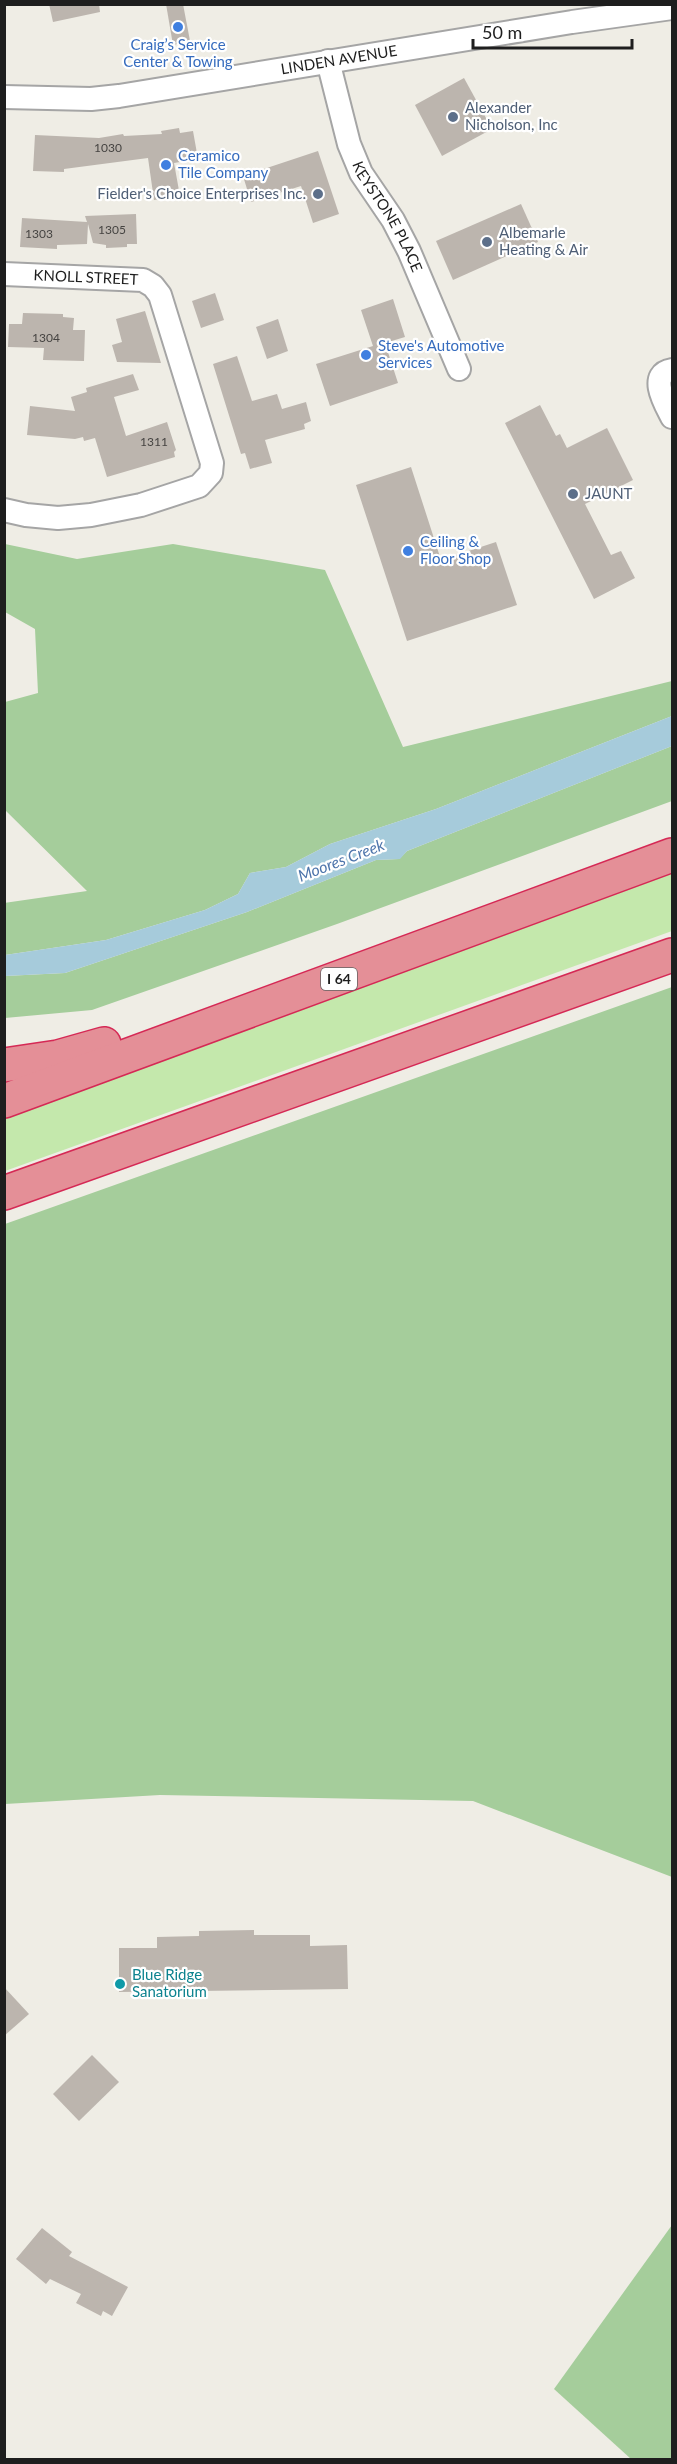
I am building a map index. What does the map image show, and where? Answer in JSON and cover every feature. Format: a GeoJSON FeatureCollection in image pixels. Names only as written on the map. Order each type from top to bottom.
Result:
{"type":"FeatureCollection","features":[{"type":"Feature","properties":{"kind":"highway","name":"I 64"},"geometry":{"type":"LineString","coordinates":[[4,1101],[672,855]]}},
{"type":"Feature","properties":{"kind":"highway"},"geometry":{"type":"LineString","coordinates":[[4,1065],[58,1057],[96,1047],[234,1002],[424,948]]}},
{"type":"Feature","properties":{"kind":"highway"},"geometry":{"type":"LineString","coordinates":[[4,1193],[672,955]]}},
{"type":"Feature","properties":{"kind":"street","name":"LINDEN AVENUE"},"geometry":{"type":"LineString","coordinates":[[4,97],[91,99],[119,96],[672,8]]}},
{"type":"Feature","properties":{"kind":"street","name":"KEYSTONE PLACE"},"geometry":{"type":"LineString","coordinates":[[328,61],[349,144],[361,172],[393,220],[409,251],[459,369]]}},
{"type":"Feature","properties":{"kind":"street","name":"KNOLL STREET"},"geometry":{"type":"LineString","coordinates":[[4,274],[142,280],[153,286],[160,295],[212,463],[211,473],[204,482],[141,505],[91,515],[58,518],[4,510]]}},
{"type":"Feature","properties":{"kind":"street"},"geometry":{"type":"LineString","coordinates":[[672,370],[667,371],[662,377],[659,388],[672,417]]}},
{"type":"Feature","properties":{"kind":"green space"},"geometry":{"type":"Polygon","coordinates":[[[5,544],[77,559],[173,544],[325,570],[403,747],[672,681],[672,716],[436,809],[330,844],[286,867],[250,873],[238,894],[205,910],[106,940],[5,955],[4,903],[87,891],[5,810],[5,702],[38,693],[35,629],[5,612],[5,544]]]}},
{"type":"Feature","properties":{"kind":"green space"},"geometry":{"type":"Polygon","coordinates":[[[672,746],[672,801],[337,924],[92,1010],[5,1018],[5,976],[65,973],[247,912],[376,860],[399,859],[407,851],[672,746]]]}},
{"type":"Feature","properties":{"kind":"green space"},"geometry":{"type":"Polygon","coordinates":[[[672,866],[672,931],[5,1171],[5,1113],[672,866]]]}},
{"type":"Feature","properties":{"kind":"green space"},"geometry":{"type":"Polygon","coordinates":[[[672,987],[672,1877],[473,1801],[160,1795],[5,1804],[5,1224],[672,987]]]}},
{"type":"Feature","properties":{"kind":"green space"},"geometry":{"type":"Polygon","coordinates":[[[672,2225],[672,2459],[631,2459],[554,2389],[672,2225]]]}},
{"type":"Feature","properties":{"kind":"water","name":"Moores Creek"},"geometry":{"type":"Polygon","coordinates":[[[672,716],[672,746],[407,851],[400,859],[376,860],[247,912],[65,973],[5,976],[5,955],[106,940],[205,910],[238,894],[250,873],[286,867],[330,844],[436,809],[672,716]]]}},
{"type":"Feature","properties":{"kind":"building"},"geometry":{"type":"Polygon","coordinates":[[[49,4],[99,4],[100,12],[53,22],[49,4]]]}},
{"type":"Feature","properties":{"kind":"building","name":"Craig’s Service Center & Towing"},"geometry":{"type":"Polygon","coordinates":[[[166,4],[183,4],[190,41],[173,45],[166,4]]]}},
{"type":"Feature","properties":{"kind":"building","name":"Alexander Nicholson, Inc"},"geometry":{"type":"Polygon","coordinates":[[[464,78],[492,129],[442,156],[415,105],[464,78]]]}},
{"type":"Feature","properties":{"kind":"building"},"geometry":{"type":"Polygon","coordinates":[[[179,128],[180,133],[193,131],[198,159],[174,163],[180,196],[154,200],[148,158],[64,169],[64,172],[33,171],[35,135],[99,138],[123,134],[124,136],[162,134],[161,131],[179,128]]]}},
{"type":"Feature","properties":{"kind":"building","name":"Fielder's Choice Enterprises Inc."},"geometry":{"type":"Polygon","coordinates":[[[318,151],[339,214],[313,223],[301,186],[251,202],[243,176],[318,151]]]}},
{"type":"Feature","properties":{"kind":"building","name":"Albemarle Heating & Air"},"geometry":{"type":"Polygon","coordinates":[[[521,204],[538,242],[453,280],[436,241],[521,204]]]}},
{"type":"Feature","properties":{"kind":"building"},"geometry":{"type":"Polygon","coordinates":[[[136,214],[137,244],[127,244],[127,247],[106,248],[106,245],[93,243],[88,224],[87,244],[57,245],[57,249],[20,247],[22,218],[87,222],[85,216],[136,214]]]}},
{"type":"Feature","properties":{"kind":"building"},"geometry":{"type":"Polygon","coordinates":[[[215,293],[224,320],[201,328],[192,301],[215,293]]]}},
{"type":"Feature","properties":{"kind":"building","name":"Steve's Automotive Services"},"geometry":{"type":"Polygon","coordinates":[[[393,299],[405,337],[385,343],[398,383],[330,406],[316,364],[373,346],[361,310],[393,299]]]}},
{"type":"Feature","properties":{"kind":"building"},"geometry":{"type":"Polygon","coordinates":[[[145,311],[161,363],[117,362],[112,345],[122,342],[116,319],[145,311]]]}},
{"type":"Feature","properties":{"kind":"building"},"geometry":{"type":"Polygon","coordinates":[[[23,313],[63,314],[63,317],[74,318],[73,330],[85,330],[84,361],[43,360],[44,348],[8,347],[9,324],[22,324],[23,313]]]}},
{"type":"Feature","properties":{"kind":"building"},"geometry":{"type":"Polygon","coordinates":[[[278,319],[288,351],[267,359],[256,327],[278,319]]]}},
{"type":"Feature","properties":{"kind":"building"},"geometry":{"type":"Polygon","coordinates":[[[237,356],[252,401],[277,394],[282,409],[306,402],[311,421],[304,424],[305,429],[265,440],[272,463],[250,469],[245,453],[241,454],[213,364],[237,356]]]}},
{"type":"Feature","properties":{"kind":"building"},"geometry":{"type":"Polygon","coordinates":[[[133,374],[139,390],[114,397],[126,436],[167,422],[176,450],[175,457],[107,477],[95,438],[84,441],[83,437],[75,439],[27,435],[30,406],[75,411],[71,397],[87,392],[86,388],[133,374]]]}},
{"type":"Feature","properties":{"kind":"building","name":"JAUNT"},"geometry":{"type":"Polygon","coordinates":[[[540,405],[556,436],[560,434],[567,448],[607,428],[633,480],[585,504],[611,555],[621,551],[635,578],[594,599],[505,423],[540,405]]]}},
{"type":"Feature","properties":{"kind":"building","name":"Ceiling & Floor Shop"},"geometry":{"type":"Polygon","coordinates":[[[411,467],[441,560],[496,542],[517,605],[407,641],[356,485],[411,467]]]}},
{"type":"Feature","properties":{"kind":"building"},"geometry":{"type":"Polygon","coordinates":[[[254,1930],[254,1935],[310,1935],[310,1946],[347,1945],[348,1989],[119,1992],[119,1948],[157,1948],[157,1937],[199,1936],[199,1931],[254,1930]]]}},
{"type":"Feature","properties":{"kind":"building"},"geometry":{"type":"Polygon","coordinates":[[[4,1987],[29,2014],[4,2036],[4,1987]]]}},
{"type":"Feature","properties":{"kind":"building"},"geometry":{"type":"Polygon","coordinates":[[[92,2055],[119,2082],[79,2121],[53,2094],[92,2055]]]}},
{"type":"Feature","properties":{"kind":"building"},"geometry":{"type":"Polygon","coordinates":[[[42,2228],[72,2252],[69,2256],[128,2287],[112,2316],[103,2311],[101,2316],[76,2303],[81,2294],[50,2279],[46,2284],[16,2259],[42,2228]]]}},
{"type":"Feature","properties":{"kind":"place","name":"Craig’s Service Center & Towing"},"geometry":{"type":"Point","coordinates":[178,27]}},
{"type":"Feature","properties":{"kind":"place","name":"Alexander Nicholson, Inc"},"geometry":{"type":"Point","coordinates":[453,117]}},
{"type":"Feature","properties":{"kind":"place","name":"Ceramico Tile Company"},"geometry":{"type":"Point","coordinates":[166,165]}},
{"type":"Feature","properties":{"kind":"place","name":"Fielder's Choice Enterprises Inc."},"geometry":{"type":"Point","coordinates":[318,194]}},
{"type":"Feature","properties":{"kind":"place","name":"Albemarle Heating & Air"},"geometry":{"type":"Point","coordinates":[487,242]}},
{"type":"Feature","properties":{"kind":"place","name":"Steve's Automotive Services"},"geometry":{"type":"Point","coordinates":[366,355]}},
{"type":"Feature","properties":{"kind":"place","name":"JAUNT"},"geometry":{"type":"Point","coordinates":[573,494]}},
{"type":"Feature","properties":{"kind":"place","name":"Ceiling & Floor Shop"},"geometry":{"type":"Point","coordinates":[408,551]}},
{"type":"Feature","properties":{"kind":"place","name":"Blue Ridge Sanatorium"},"geometry":{"type":"Point","coordinates":[120,1984]}}]}
